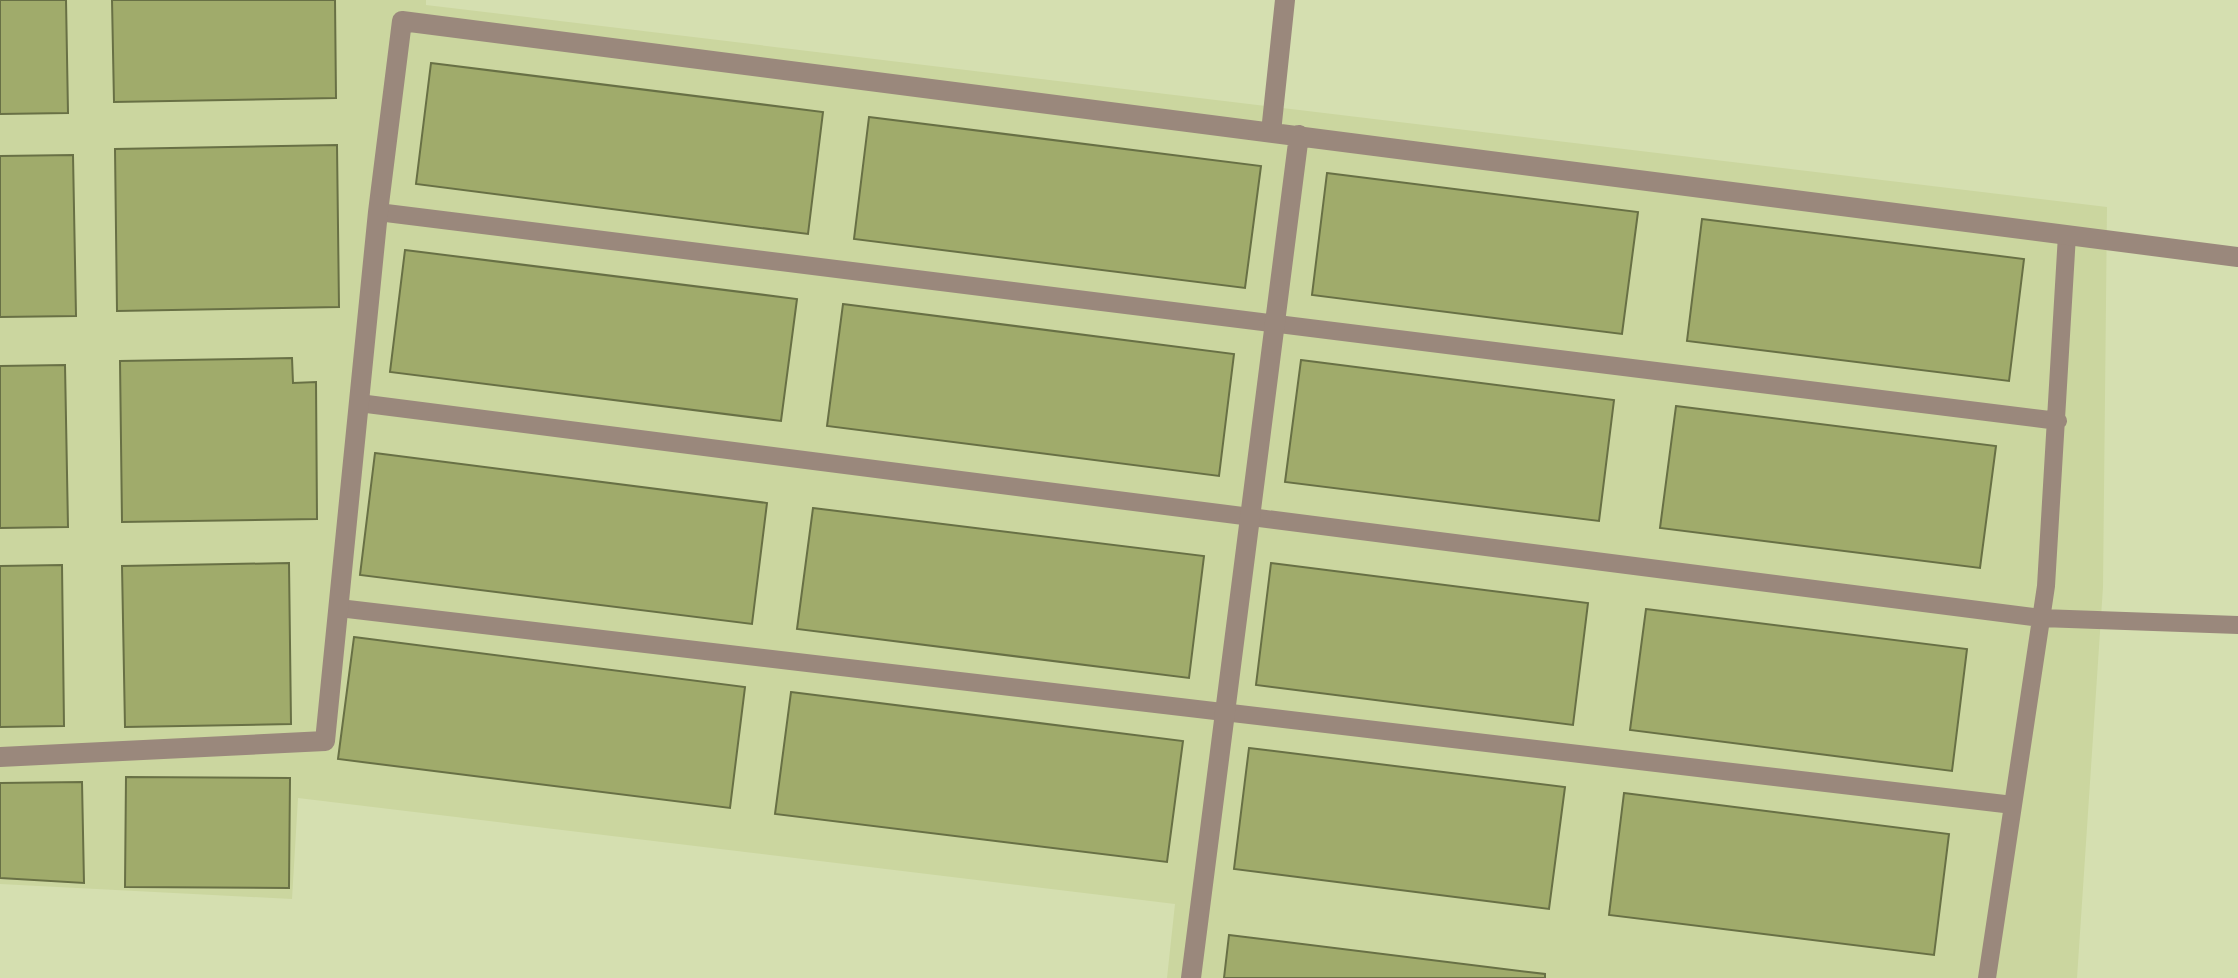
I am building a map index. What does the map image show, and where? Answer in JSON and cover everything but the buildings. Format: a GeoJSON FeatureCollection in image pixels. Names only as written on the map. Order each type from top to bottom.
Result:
{"type":"FeatureCollection","features":[{"type":"Feature","properties":{"kind":"street"},"geometry":{"type":"LineString","coordinates":[[1271,132],[1285,0]]}},
{"type":"Feature","properties":{"kind":"street"},"geometry":{"type":"LineString","coordinates":[[0,757],[325,741],[378,212],[403,10],[1271,132],[2238,257]]}},
{"type":"Feature","properties":{"kind":"street"},"geometry":{"type":"LineString","coordinates":[[1191,978],[1299,135]]}},
{"type":"Feature","properties":{"kind":"lane"},"geometry":{"type":"LineString","coordinates":[[378,212],[2058,421]]}},
{"type":"Feature","properties":{"kind":"lane"},"geometry":{"type":"LineString","coordinates":[[1987,978],[2041,618],[2058,421],[2067,235]]}},
{"type":"Feature","properties":{"kind":"lane"},"geometry":{"type":"LineString","coordinates":[[359,403],[2041,618],[2238,625]]}},
{"type":"Feature","properties":{"kind":"lane"},"geometry":{"type":"LineString","coordinates":[[339,608],[2013,805]]}},
{"type":"Feature","properties":{"kind":"shaded area"},"geometry":{"type":"Polygon","coordinates":[[[0,0],[426,0],[426,5],[2107,207],[2103,587],[2077,978],[1167,978],[1175,904],[298,798],[292,899],[0,884],[0,0]]]}}]}
